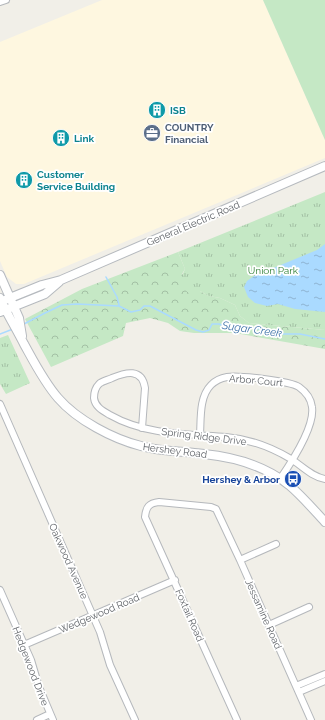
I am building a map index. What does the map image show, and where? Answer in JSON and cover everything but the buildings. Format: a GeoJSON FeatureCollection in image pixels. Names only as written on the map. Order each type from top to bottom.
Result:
{"type":"FeatureCollection","features":[{"type":"Feature","properties":{"kind":"main road","name":"General Electric Road"},"geometry":{"type":"LineString","coordinates":[[1,301],[42,285],[61,280],[325,166]]}},
{"type":"Feature","properties":{"kind":"main road","name":"Hershey Road"},"geometry":{"type":"LineString","coordinates":[[0,275],[19,318],[23,342]]}},
{"type":"Feature","properties":{"kind":"main road","name":"General Electric Road"},"geometry":{"type":"LineString","coordinates":[[3,311],[45,294],[61,280]]}},
{"type":"Feature","properties":{"kind":"main road","name":"Hershey Road"},"geometry":{"type":"LineString","coordinates":[[1,301],[3,311],[10,320],[41,375],[58,398],[84,420],[115,438],[142,446],[234,458],[264,469],[280,479],[303,498],[325,522]]}},
{"type":"Feature","properties":{"kind":"street"},"geometry":{"type":"LineString","coordinates":[[0,2],[6,0]]}},
{"type":"Feature","properties":{"kind":"street","name":"Spring Ridge Drive"},"geometry":{"type":"LineString","coordinates":[[142,428],[145,388],[142,379],[135,374],[125,373],[99,384],[96,388],[94,397],[98,406],[102,410],[122,420],[142,428],[230,438],[256,443],[281,453],[316,476],[325,479]]}},
{"type":"Feature","properties":{"kind":"street","name":"Arbor Court"},"geometry":{"type":"LineString","coordinates":[[200,435],[204,396],[211,385],[216,381],[232,376],[293,384],[307,395],[310,401],[312,413],[311,420],[298,450],[280,479]]}},
{"type":"Feature","properties":{"kind":"street","name":"Oakwood Avenue"},"geometry":{"type":"LineString","coordinates":[[0,404],[93,615],[110,665],[135,720]]}},
{"type":"Feature","properties":{"kind":"street","name":"Jessamine Road"},"geometry":{"type":"LineString","coordinates":[[146,510],[152,502],[211,507],[216,509],[311,720]]}},
{"type":"Feature","properties":{"kind":"street","name":"Foxtail Road"},"geometry":{"type":"LineString","coordinates":[[146,510],[145,517],[175,580],[237,720]]}},
{"type":"Feature","properties":{"kind":"street"},"geometry":{"type":"LineString","coordinates":[[240,560],[276,544]]}},
{"type":"Feature","properties":{"kind":"street","name":"Wedgewood Road"},"geometry":{"type":"LineString","coordinates":[[24,645],[175,580]]}},
{"type":"Feature","properties":{"kind":"street","name":"Hedgewood Drive"},"geometry":{"type":"LineString","coordinates":[[0,590],[31,660],[39,687],[51,717]]}},
{"type":"Feature","properties":{"kind":"street"},"geometry":{"type":"LineString","coordinates":[[269,625],[309,607]]}},
{"type":"Feature","properties":{"kind":"street"},"geometry":{"type":"LineString","coordinates":[[296,686],[325,674]]}},
{"type":"Feature","properties":{"kind":"street"},"geometry":{"type":"LineString","coordinates":[[299,692],[325,681]]}},
{"type":"Feature","properties":{"kind":"street"},"geometry":{"type":"LineString","coordinates":[[37,720],[51,717]]}},
{"type":"Feature","properties":{"kind":"shaded area","name":"COUNTRY Financial"},"geometry":{"type":"Polygon","coordinates":[[[102,0],[263,0],[325,140],[325,158],[24,284],[16,284],[7,277],[0,261],[0,42],[102,0]]]}},
{"type":"Feature","properties":{"kind":"green space"},"geometry":{"type":"Polygon","coordinates":[[[263,0],[325,0],[325,140],[263,0]]]}},
{"type":"Feature","properties":{"kind":"green space","name":"Union Park"},"geometry":{"type":"Polygon","coordinates":[[[325,192],[325,330],[249,323],[240,316],[235,305],[220,298],[209,296],[200,291],[187,292],[180,280],[185,269],[178,252],[325,192]]]}},
{"type":"Feature","properties":{"kind":"green space"},"geometry":{"type":"Polygon","coordinates":[[[178,252],[185,269],[182,274],[200,291],[209,296],[220,298],[235,305],[240,316],[249,323],[325,330],[325,349],[235,333],[194,333],[180,331],[168,323],[150,318],[126,323],[123,336],[51,367],[25,319],[82,289],[178,252]]]}},
{"type":"Feature","properties":{"kind":"green space"},"geometry":{"type":"Polygon","coordinates":[[[8,335],[30,383],[6,394],[0,384],[0,338],[8,335]]]}},
{"type":"Feature","properties":{"kind":"water"},"geometry":{"type":"Polygon","coordinates":[[[325,244],[325,312],[295,309],[278,304],[267,306],[255,303],[248,297],[244,287],[247,281],[254,276],[317,250],[325,244]]]}},
{"type":"Feature","properties":{"kind":"waterway","name":"Sugar Creek"},"geometry":{"type":"LineString","coordinates":[[106,277],[117,297],[119,305]]}},
{"type":"Feature","properties":{"kind":"waterway","name":"Sugar Creek"},"geometry":{"type":"LineString","coordinates":[[24,324],[62,305],[77,304],[119,306],[131,312],[140,310],[144,306],[150,306],[196,330],[203,332],[209,330],[212,324],[219,324],[224,326],[255,328],[283,334],[300,334],[325,339]]}},
{"type":"Feature","properties":{"kind":"waterway","name":"Sugar Creek"},"geometry":{"type":"LineString","coordinates":[[0,334],[13,329]]}},
{"type":"Feature","properties":{"kind":"place","name":"ISB"},"geometry":{"type":"Point","coordinates":[157,110]}},
{"type":"Feature","properties":{"kind":"place","name":"COUNTRY Financial"},"geometry":{"type":"Point","coordinates":[152,133]}},
{"type":"Feature","properties":{"kind":"place","name":"Link"},"geometry":{"type":"Point","coordinates":[61,138]}},
{"type":"Feature","properties":{"kind":"place","name":"Customer Service Building"},"geometry":{"type":"Point","coordinates":[24,180]}},
{"type":"Feature","properties":{"kind":"place","name":"Hershey & Arbor"},"geometry":{"type":"Point","coordinates":[293,479]}}]}
